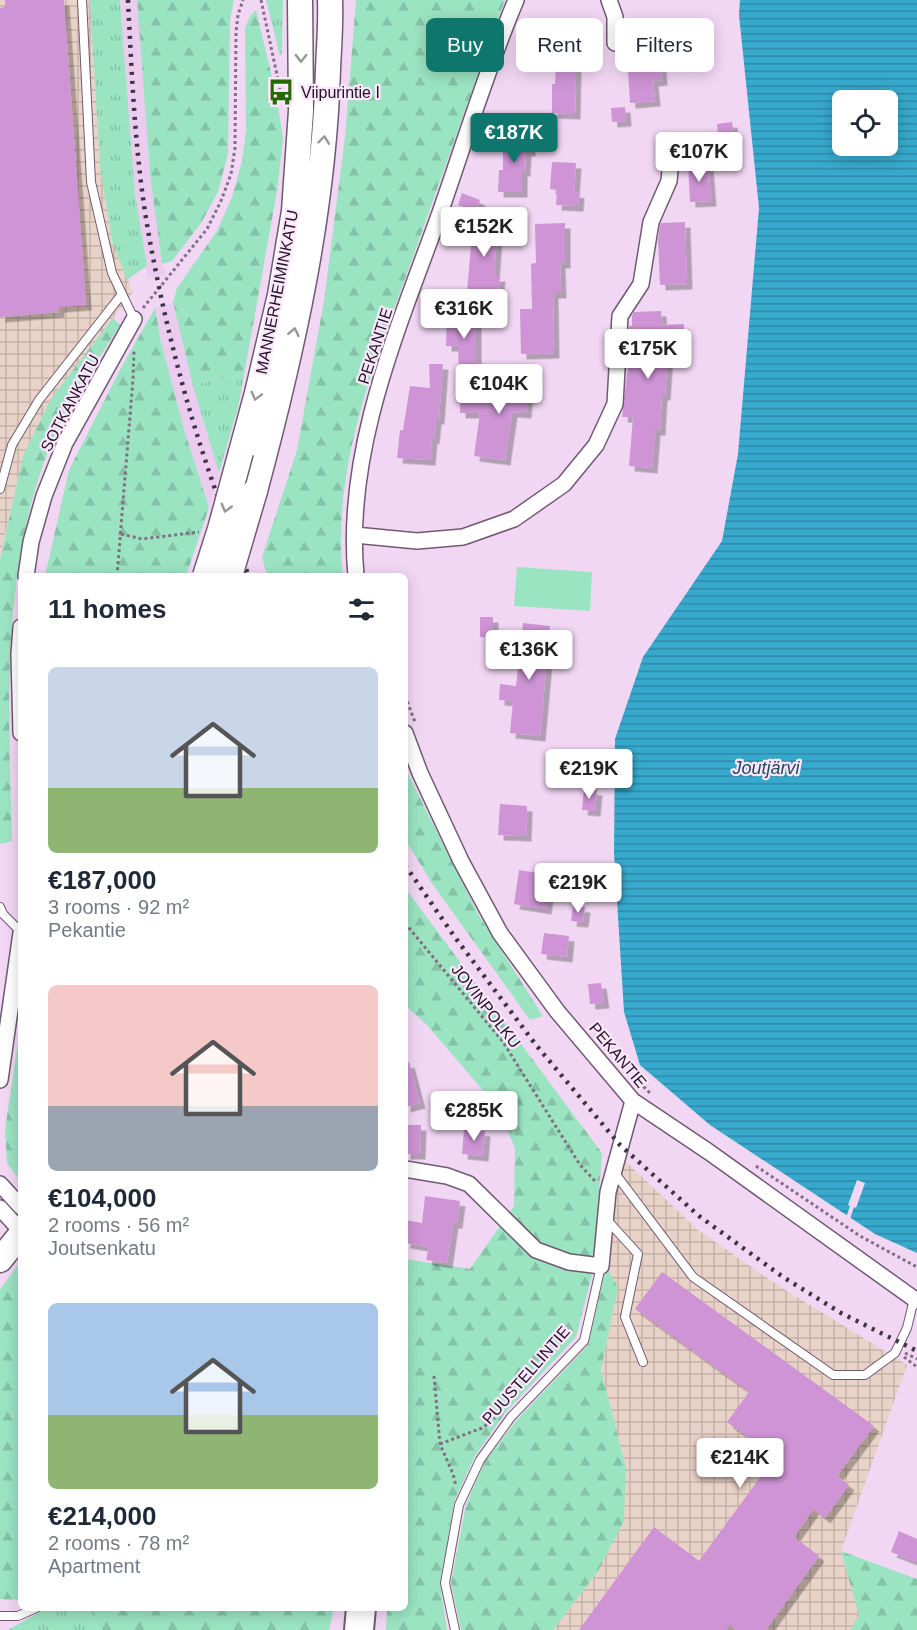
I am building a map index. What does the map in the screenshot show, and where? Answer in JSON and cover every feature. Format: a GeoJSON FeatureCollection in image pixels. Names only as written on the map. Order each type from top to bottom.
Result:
{"type":"FeatureCollection","features":[{"type":"Feature","properties":{"kind":"highway"},"geometry":{"type":"LineString","coordinates":[[359,1630],[361,1611]]}},
{"type":"Feature","properties":{"kind":"main road","name":"MANNERHEIMINKATU"},"geometry":{"type":"LineString","coordinates":[[206,573],[257,393],[279,295],[294,211],[301,111],[300,0]]}},
{"type":"Feature","properties":{"kind":"main road","name":"MANNERHEIMINKATU"},"geometry":{"type":"LineString","coordinates":[[231,573],[255,491],[302,298],[327,112],[330,0]]}},
{"type":"Feature","properties":{"kind":"main road"},"geometry":{"type":"LineString","coordinates":[[0,1260],[18,1236]]}},
{"type":"Feature","properties":{"kind":"street","name":"PEKANTIE"},"geometry":{"type":"LineString","coordinates":[[356,573],[355,535],[359,464],[386,365],[516,0]]}},
{"type":"Feature","properties":{"kind":"street"},"geometry":{"type":"LineString","coordinates":[[609,0],[615,18]]}},
{"type":"Feature","properties":{"kind":"street"},"geometry":{"type":"LineString","coordinates":[[355,535],[417,542],[463,537],[514,519],[564,484],[596,445],[615,404],[620,316],[641,284],[651,222],[669,181],[672,148]]}},
{"type":"Feature","properties":{"kind":"street","name":"SOTKANKATU"},"geometry":{"type":"LineString","coordinates":[[27,573],[44,496],[65,443],[134,319]]}},
{"type":"Feature","properties":{"kind":"street","name":"PEKANTIE"},"geometry":{"type":"LineString","coordinates":[[411,730],[420,773],[461,861],[500,933],[558,1011],[633,1101],[709,1152],[915,1300]]}},
{"type":"Feature","properties":{"kind":"street"},"geometry":{"type":"LineString","coordinates":[[0,1080],[18,954]]}},
{"type":"Feature","properties":{"kind":"street","name":"PUUSTELLINTIE"},"geometry":{"type":"LineString","coordinates":[[601,1266],[608,1192],[633,1101]]}},
{"type":"Feature","properties":{"kind":"street"},"geometry":{"type":"LineString","coordinates":[[408,1170],[447,1176],[469,1184],[536,1250],[569,1262],[601,1266]]}},
{"type":"Feature","properties":{"kind":"street"},"geometry":{"type":"LineString","coordinates":[[0,1184],[18,1204]]}},
{"type":"Feature","properties":{"kind":"street"},"geometry":{"type":"LineString","coordinates":[[0,1208],[18,1229]]}},
{"type":"Feature","properties":{"kind":"lane"},"geometry":{"type":"LineString","coordinates":[[82,0],[91,182],[112,273],[134,319]]}},
{"type":"Feature","properties":{"kind":"lane"},"geometry":{"type":"LineString","coordinates":[[0,489],[12,445],[39,400],[122,294]]}},
{"type":"Feature","properties":{"kind":"lane"},"geometry":{"type":"LineString","coordinates":[[0,907],[3,914],[18,930]]}},
{"type":"Feature","properties":{"kind":"lane"},"geometry":{"type":"LineString","coordinates":[[613,1171],[693,1277],[833,1376],[865,1375],[895,1353],[907,1328],[915,1300]]}},
{"type":"Feature","properties":{"kind":"lane"},"geometry":{"type":"LineString","coordinates":[[606,1219],[638,1254],[625,1317],[643,1362]]}},
{"type":"Feature","properties":{"kind":"lane","name":"PUUSTELLINTIE"},"geometry":{"type":"LineString","coordinates":[[455,1630],[445,1583],[459,1505],[480,1460],[511,1418],[584,1341],[601,1266]]}},
{"type":"Feature","properties":{"kind":"lane"},"geometry":{"type":"LineString","coordinates":[[0,1616],[18,1616],[29,1611]]}},
{"type":"Feature","properties":{"kind":"path"},"geometry":{"type":"LineString","coordinates":[[117,573],[134,379],[134,319],[207,229],[225,192],[231,174],[235,148],[236,32],[243,0]]}},
{"type":"Feature","properties":{"kind":"path"},"geometry":{"type":"LineString","coordinates":[[261,0],[281,92]]}},
{"type":"Feature","properties":{"kind":"path"},"geometry":{"type":"LineString","coordinates":[[121,534],[142,539],[201,532]]}},
{"type":"Feature","properties":{"kind":"path"},"geometry":{"type":"LineString","coordinates":[[408,713],[411,730]]}},
{"type":"Feature","properties":{"kind":"path","name":"JOVINPOLKU"},"geometry":{"type":"LineString","coordinates":[[408,927],[503,1042],[580,1165],[608,1192]]}},
{"type":"Feature","properties":{"kind":"path"},"geometry":{"type":"LineString","coordinates":[[631,1074],[654,1096]]}},
{"type":"Feature","properties":{"kind":"path"},"geometry":{"type":"LineString","coordinates":[[752,1163],[860,1236],[917,1268]]}},
{"type":"Feature","properties":{"kind":"path"},"geometry":{"type":"LineString","coordinates":[[895,1353],[917,1366]]}},
{"type":"Feature","properties":{"kind":"path"},"geometry":{"type":"LineString","coordinates":[[434,1376],[440,1444],[453,1474],[459,1505]]}},
{"type":"Feature","properties":{"kind":"path"},"geometry":{"type":"LineString","coordinates":[[440,1444],[482,1428],[495,1418],[511,1418]]}},
{"type":"Feature","properties":{"kind":"shaded area"},"geometry":{"type":"Polygon","coordinates":[[[0,0],[90,0],[100,167],[112,241],[133,292],[51,399],[23,456],[0,557],[0,0]]]}},
{"type":"Feature","properties":{"kind":"shaded area"},"geometry":{"type":"Polygon","coordinates":[[[120,0],[137,0],[150,174],[162,264],[167,274],[148,279],[135,194],[120,0]]]}},
{"type":"Feature","properties":{"kind":"shaded area"},"geometry":{"type":"Polygon","coordinates":[[[173,302],[193,386],[219,473],[209,508],[184,429],[161,342],[155,308],[173,302]]]}},
{"type":"Feature","properties":{"kind":"shaded area"},"geometry":{"type":"Polygon","coordinates":[[[624,1160],[698,1230],[779,1286],[907,1365],[841,1551],[859,1615],[850,1630],[553,1630],[597,1573],[626,1467],[601,1370],[618,1287],[606,1267],[613,1196],[624,1160]]]}},
{"type":"Feature","properties":{"kind":"green space"},"geometry":{"type":"Polygon","coordinates":[[[90,0],[120,0],[135,194],[147,266],[127,280],[112,241],[100,167],[90,0]]]}},
{"type":"Feature","properties":{"kind":"green space"},"geometry":{"type":"Polygon","coordinates":[[[137,0],[234,0],[230,20],[228,154],[218,192],[201,223],[172,261],[162,264],[150,174],[137,0]]]}},
{"type":"Feature","properties":{"kind":"green space"},"geometry":{"type":"Polygon","coordinates":[[[266,0],[283,0],[280,56],[266,0]]]}},
{"type":"Feature","properties":{"kind":"green space"},"geometry":{"type":"Polygon","coordinates":[[[356,0],[505,0],[499,18],[426,18],[426,72],[479,72],[386,332],[360,412],[350,452],[344,493],[341,535],[343,573],[266,573],[262,557],[297,450],[324,301],[345,137],[356,0]]]}},
{"type":"Feature","properties":{"kind":"green space"},"geometry":{"type":"Polygon","coordinates":[[[256,10],[277,98],[283,139],[277,191],[245,370],[239,377],[211,380],[193,386],[173,302],[177,288],[217,231],[232,197],[242,161],[246,131],[245,28],[250,16],[256,10]]]}},
{"type":"Feature","properties":{"kind":"green space"},"geometry":{"type":"Polygon","coordinates":[[[155,308],[161,342],[184,429],[209,508],[187,573],[46,573],[69,470],[121,368],[155,308]]]}},
{"type":"Feature","properties":{"kind":"green space"},"geometry":{"type":"Polygon","coordinates":[[[113,318],[120,325],[57,430],[39,479],[25,529],[17,580],[9,684],[12,841],[0,844],[0,559],[23,456],[51,399],[113,318]]]}},
{"type":"Feature","properties":{"kind":"green space"},"geometry":{"type":"Polygon","coordinates":[[[245,370],[238,407],[219,473],[193,386],[211,380],[239,377],[245,370]]]}},
{"type":"Feature","properties":{"kind":"green space"},"geometry":{"type":"Polygon","coordinates":[[[517,567],[592,572],[590,611],[514,606],[517,567]]]}},
{"type":"Feature","properties":{"kind":"green space"},"geometry":{"type":"Polygon","coordinates":[[[408,774],[478,914],[543,1016],[530,1020],[431,882],[408,844],[408,774]]]}},
{"type":"Feature","properties":{"kind":"green space"},"geometry":{"type":"Polygon","coordinates":[[[408,892],[602,1153],[593,1271],[576,1337],[505,1413],[475,1456],[454,1502],[440,1583],[447,1630],[386,1630],[387,1611],[408,1611],[408,1259],[470,1269],[514,1206],[515,1148],[498,1108],[427,1025],[408,1008],[408,892]]]}},
{"type":"Feature","properties":{"kind":"green space"},"geometry":{"type":"Polygon","coordinates":[[[18,1041],[18,1178],[7,1163],[5,1130],[18,1041]]]}},
{"type":"Feature","properties":{"kind":"green space"},"geometry":{"type":"Polygon","coordinates":[[[18,1264],[18,1600],[0,1599],[0,1290],[18,1264]]]}},
{"type":"Feature","properties":{"kind":"green space"},"geometry":{"type":"Polygon","coordinates":[[[606,1267],[618,1287],[601,1370],[626,1467],[624,1521],[597,1573],[553,1630],[461,1630],[451,1583],[466,1505],[484,1463],[516,1421],[588,1345],[606,1267]]]}},
{"type":"Feature","properties":{"kind":"green space"},"geometry":{"type":"Polygon","coordinates":[[[841,1551],[917,1579],[917,1630],[850,1630],[859,1615],[841,1551]]]}},
{"type":"Feature","properties":{"kind":"green space"},"geometry":{"type":"Polygon","coordinates":[[[40,1611],[91,1611],[98,1630],[8,1630],[40,1611]]]}},
{"type":"Feature","properties":{"kind":"green space"},"geometry":{"type":"Polygon","coordinates":[[[91,1611],[333,1611],[329,1630],[98,1630],[91,1611]]]}},
{"type":"Feature","properties":{"kind":"water","name":"Joutjärvi"},"geometry":{"type":"Polygon","coordinates":[[[740,0],[917,0],[917,1253],[875,1234],[710,1125],[640,1065],[624,1012],[614,853],[615,739],[643,657],[722,541],[738,454],[759,208],[739,15],[740,0]]]}},
{"type":"Feature","properties":{"kind":"pier"},"geometry":{"type":"Polygon","coordinates":[[[857,1180],[865,1183],[850,1219],[846,1218],[850,1206],[848,1205],[857,1180]]]}},
{"type":"Feature","properties":{"kind":"building"},"geometry":{"type":"Polygon","coordinates":[[[5,0],[64,0],[86,305],[59,307],[59,312],[0,317],[0,8],[5,7],[5,0]]]}},
{"type":"Feature","properties":{"kind":"building"},"geometry":{"type":"Polygon","coordinates":[[[556,72],[576,72],[575,114],[552,113],[552,84],[555,84],[556,72]]]}},
{"type":"Feature","properties":{"kind":"building"},"geometry":{"type":"Polygon","coordinates":[[[628,72],[661,72],[662,80],[653,81],[655,101],[630,103],[628,72]]]}},
{"type":"Feature","properties":{"kind":"building"},"geometry":{"type":"Polygon","coordinates":[[[625,107],[626,121],[612,122],[611,108],[625,107]]]}},
{"type":"Feature","properties":{"kind":"building"},"geometry":{"type":"Polygon","coordinates":[[[732,122],[735,143],[719,145],[717,124],[732,122]]]}},
{"type":"Feature","properties":{"kind":"building"},"geometry":{"type":"Polygon","coordinates":[[[509,134],[530,134],[530,151],[526,151],[525,171],[522,171],[522,192],[498,192],[499,170],[503,170],[503,150],[508,151],[509,134]]]}},
{"type":"Feature","properties":{"kind":"building"},"geometry":{"type":"Polygon","coordinates":[[[552,162],[576,163],[574,192],[579,193],[578,206],[556,205],[557,190],[550,189],[552,162]]]}},
{"type":"Feature","properties":{"kind":"building"},"geometry":{"type":"Polygon","coordinates":[[[708,163],[711,201],[690,202],[688,164],[708,163]]]}},
{"type":"Feature","properties":{"kind":"building"},"geometry":{"type":"Polygon","coordinates":[[[462,193],[480,200],[476,211],[458,205],[462,193]]]}},
{"type":"Feature","properties":{"kind":"building"},"geometry":{"type":"Polygon","coordinates":[[[473,221],[502,223],[501,236],[497,236],[494,276],[500,276],[498,294],[467,292],[473,221]]]}},
{"type":"Feature","properties":{"kind":"building"},"geometry":{"type":"Polygon","coordinates":[[[685,222],[687,284],[660,285],[658,240],[660,225],[661,223],[685,222]]]}},
{"type":"Feature","properties":{"kind":"building"},"geometry":{"type":"Polygon","coordinates":[[[565,223],[565,263],[560,263],[561,293],[553,293],[554,353],[521,354],[520,309],[532,309],[531,264],[536,263],[535,224],[565,223]]]}},
{"type":"Feature","properties":{"kind":"building"},"geometry":{"type":"Polygon","coordinates":[[[447,307],[476,307],[476,363],[482,362],[483,377],[459,378],[458,346],[446,346],[447,307]]]}},
{"type":"Feature","properties":{"kind":"building"},"geometry":{"type":"Polygon","coordinates":[[[661,311],[662,325],[684,324],[685,352],[668,353],[665,395],[662,395],[660,430],[655,430],[652,468],[629,466],[633,417],[622,417],[628,373],[629,326],[632,326],[634,312],[661,311]]]}},
{"type":"Feature","properties":{"kind":"building"},"geometry":{"type":"Polygon","coordinates":[[[429,364],[443,364],[439,419],[436,419],[430,460],[397,458],[400,430],[403,430],[410,386],[430,388],[429,364]]]}},
{"type":"Feature","properties":{"kind":"building"},"geometry":{"type":"Polygon","coordinates":[[[499,372],[529,375],[526,413],[512,412],[505,460],[474,456],[480,413],[460,413],[460,402],[497,401],[499,372]]]}},
{"type":"Feature","properties":{"kind":"building"},"geometry":{"type":"Polygon","coordinates":[[[480,617],[493,617],[493,637],[480,637],[480,617]]]}},
{"type":"Feature","properties":{"kind":"building"},"geometry":{"type":"Polygon","coordinates":[[[523,623],[550,626],[540,736],[510,733],[513,701],[499,700],[500,684],[516,686],[523,623]]]}},
{"type":"Feature","properties":{"kind":"building"},"geometry":{"type":"Polygon","coordinates":[[[584,789],[597,790],[595,811],[582,810],[584,789]]]}},
{"type":"Feature","properties":{"kind":"building"},"geometry":{"type":"Polygon","coordinates":[[[500,804],[527,806],[526,836],[498,835],[500,804]]]}},
{"type":"Feature","properties":{"kind":"building"},"geometry":{"type":"Polygon","coordinates":[[[519,870],[551,875],[546,909],[514,904],[519,870]]]}},
{"type":"Feature","properties":{"kind":"building"},"geometry":{"type":"Polygon","coordinates":[[[573,906],[585,907],[583,922],[571,921],[573,906]]]}},
{"type":"Feature","properties":{"kind":"building"},"geometry":{"type":"Polygon","coordinates":[[[544,933],[569,936],[567,957],[541,954],[544,933]]]}},
{"type":"Feature","properties":{"kind":"building"},"geometry":{"type":"Polygon","coordinates":[[[601,983],[604,1003],[590,1004],[588,984],[601,983]]]}},
{"type":"Feature","properties":{"kind":"building"},"geometry":{"type":"Polygon","coordinates":[[[408,1062],[420,1103],[408,1106],[408,1062]]]}},
{"type":"Feature","properties":{"kind":"building"},"geometry":{"type":"Polygon","coordinates":[[[408,1125],[421,1125],[420,1154],[408,1154],[408,1125]]]}},
{"type":"Feature","properties":{"kind":"building"},"geometry":{"type":"Polygon","coordinates":[[[464,1129],[485,1131],[483,1156],[462,1154],[464,1129]]]}},
{"type":"Feature","properties":{"kind":"building"},"geometry":{"type":"Polygon","coordinates":[[[425,1196],[460,1201],[457,1223],[453,1223],[447,1263],[426,1260],[429,1247],[408,1244],[408,1221],[422,1223],[425,1196]]]}},
{"type":"Feature","properties":{"kind":"building"},"geometry":{"type":"Polygon","coordinates":[[[662,1272],[874,1426],[837,1476],[849,1485],[825,1518],[814,1509],[794,1537],[819,1556],[766,1630],[737,1630],[730,1625],[726,1630],[579,1630],[654,1527],[699,1561],[775,1457],[727,1422],[749,1392],[635,1309],[662,1272]]]}},
{"type":"Feature","properties":{"kind":"building"},"geometry":{"type":"Polygon","coordinates":[[[899,1531],[917,1539],[917,1562],[891,1552],[899,1531]]]}},
{"type":"Feature","properties":{"kind":"railway"},"geometry":{"type":"LineString","coordinates":[[128,0],[137,148],[144,207],[157,279],[189,409],[216,493],[248,573]]}},
{"type":"Feature","properties":{"kind":"railway"},"geometry":{"type":"LineString","coordinates":[[408,869],[454,936],[536,1045],[620,1145],[699,1216],[783,1277],[841,1313],[917,1351]]}},
{"type":"Feature","properties":{"kind":"place","name":"Viipurintie I"},"geometry":{"type":"Point","coordinates":[281,92]}}]}
